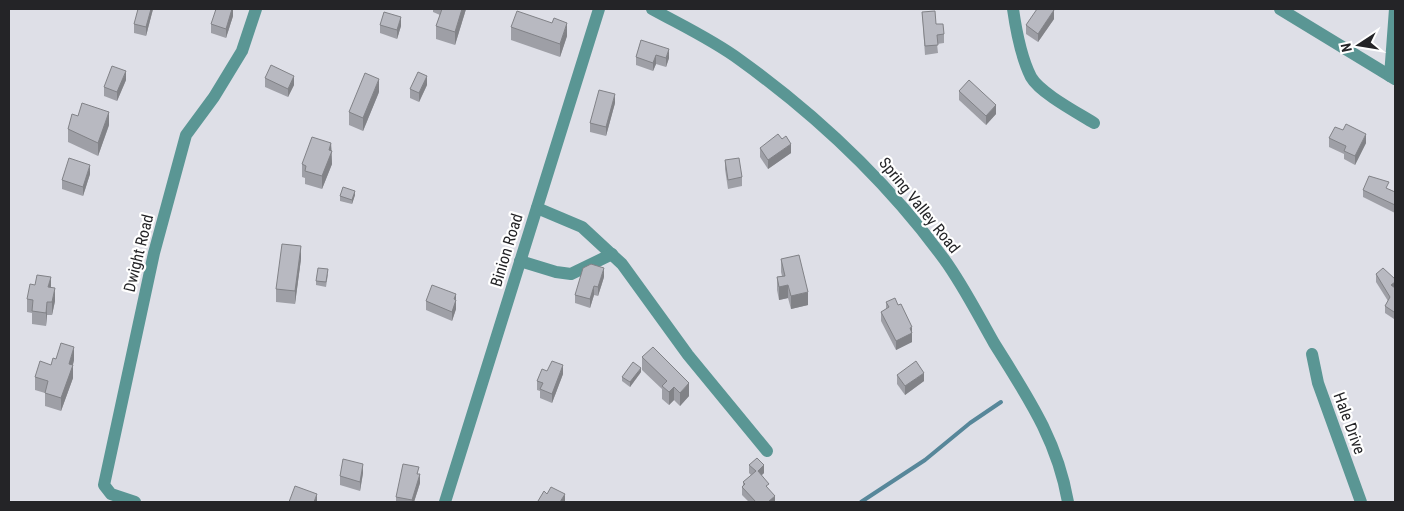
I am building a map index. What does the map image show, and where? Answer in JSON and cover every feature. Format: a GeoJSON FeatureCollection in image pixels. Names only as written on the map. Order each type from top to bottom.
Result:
{"type":"FeatureCollection","features":[{"type":"Feature","properties":{"kind":"street","name":"Dwight Road"},"geometry":{"type":"LineString","coordinates":[[136,502],[111,494],[104,485],[154,253],[186,135],[214,97],[242,51],[256,9]]}},
{"type":"Feature","properties":{"kind":"street","name":"Binion Road"},"geometry":{"type":"LineString","coordinates":[[445,502],[599,9]]}},
{"type":"Feature","properties":{"kind":"street","name":"Spring Valley Road"},"geometry":{"type":"LineString","coordinates":[[652,9],[739,59],[848,146],[893,194],[945,260],[1030,400],[1048,434],[1062,471],[1068,502]]}},
{"type":"Feature","properties":{"kind":"street"},"geometry":{"type":"LineString","coordinates":[[1013,9],[1016,30],[1032,78],[1060,103],[1094,123]]}},
{"type":"Feature","properties":{"kind":"street"},"geometry":{"type":"LineString","coordinates":[[1280,9],[1393,77],[1395,9]]}},
{"type":"Feature","properties":{"kind":"street"},"geometry":{"type":"LineString","coordinates":[[537,208],[582,226],[612,254],[640,288],[688,355],[767,451]]}},
{"type":"Feature","properties":{"kind":"street"},"geometry":{"type":"LineString","coordinates":[[520,261],[556,272],[571,274],[612,254]]}},
{"type":"Feature","properties":{"kind":"street","name":"Hale Drive"},"geometry":{"type":"LineString","coordinates":[[1312,354],[1318,383],[1361,502]]}},
{"type":"Feature","properties":{"kind":"building"},"geometry":{"type":"Polygon","coordinates":[[[138,9],[151,9],[146,27],[134,24],[138,9]]]}},
{"type":"Feature","properties":{"kind":"building"},"geometry":{"type":"Polygon","coordinates":[[[216,9],[232,9],[226,29],[211,24],[216,9]]]}},
{"type":"Feature","properties":{"kind":"building"},"geometry":{"type":"Polygon","coordinates":[[[442,9],[462,9],[455,32],[436,26],[442,9]]]}},
{"type":"Feature","properties":{"kind":"building"},"geometry":{"type":"Polygon","coordinates":[[[1037,9],[1054,10],[1038,34],[1026,25],[1037,9]]]}},
{"type":"Feature","properties":{"kind":"building"},"geometry":{"type":"Polygon","coordinates":[[[517,11],[552,23],[554,18],[567,23],[560,44],[511,27],[517,11]]]}},
{"type":"Feature","properties":{"kind":"building"},"geometry":{"type":"Polygon","coordinates":[[[935,11],[936,24],[943,24],[944,34],[937,35],[938,45],[925,46],[922,12],[935,11]]]}},
{"type":"Feature","properties":{"kind":"building"},"geometry":{"type":"Polygon","coordinates":[[[384,12],[401,17],[397,30],[380,25],[384,12]]]}},
{"type":"Feature","properties":{"kind":"building"},"geometry":{"type":"Polygon","coordinates":[[[641,40],[669,49],[666,58],[656,55],[653,63],[636,57],[641,40]]]}},
{"type":"Feature","properties":{"kind":"building"},"geometry":{"type":"Polygon","coordinates":[[[271,65],[294,76],[288,89],[265,78],[271,65]]]}},
{"type":"Feature","properties":{"kind":"building"},"geometry":{"type":"Polygon","coordinates":[[[112,66],[126,71],[117,92],[104,87],[112,66]]]}},
{"type":"Feature","properties":{"kind":"building"},"geometry":{"type":"Polygon","coordinates":[[[418,72],[427,76],[419,93],[410,89],[418,72]]]}},
{"type":"Feature","properties":{"kind":"building"},"geometry":{"type":"Polygon","coordinates":[[[365,73],[379,79],[363,118],[349,112],[365,73]]]}},
{"type":"Feature","properties":{"kind":"building"},"geometry":{"type":"Polygon","coordinates":[[[969,80],[996,105],[986,116],[959,91],[969,80]]]}},
{"type":"Feature","properties":{"kind":"building"},"geometry":{"type":"Polygon","coordinates":[[[599,90],[615,94],[606,127],[590,123],[599,90]]]}},
{"type":"Feature","properties":{"kind":"building"},"geometry":{"type":"Polygon","coordinates":[[[82,103],[109,112],[98,143],[68,129],[72,114],[78,116],[82,103]]]}},
{"type":"Feature","properties":{"kind":"building"},"geometry":{"type":"Polygon","coordinates":[[[1346,124],[1366,134],[1355,156],[1344,151],[1346,146],[1329,138],[1335,127],[1343,130],[1346,124]]]}},
{"type":"Feature","properties":{"kind":"building"},"geometry":{"type":"Polygon","coordinates":[[[778,134],[782,139],[786,136],[791,144],[768,160],[760,148],[778,134]]]}},
{"type":"Feature","properties":{"kind":"building"},"geometry":{"type":"Polygon","coordinates":[[[312,137],[331,143],[329,150],[332,151],[322,176],[305,171],[306,166],[302,164],[312,137]]]}},
{"type":"Feature","properties":{"kind":"building"},"geometry":{"type":"Polygon","coordinates":[[[69,158],[90,165],[83,187],[62,180],[69,158]]]}},
{"type":"Feature","properties":{"kind":"building"},"geometry":{"type":"Polygon","coordinates":[[[739,158],[742,177],[728,180],[725,160],[739,158]]]}},
{"type":"Feature","properties":{"kind":"building"},"geometry":{"type":"Polygon","coordinates":[[[1369,176],[1389,182],[1386,188],[1395,192],[1395,205],[1363,190],[1369,176]]]}},
{"type":"Feature","properties":{"kind":"building"},"geometry":{"type":"Polygon","coordinates":[[[343,187],[355,191],[352,200],[340,196],[343,187]]]}},
{"type":"Feature","properties":{"kind":"building"},"geometry":{"type":"Polygon","coordinates":[[[282,244],[301,246],[295,291],[276,289],[282,244]]]}},
{"type":"Feature","properties":{"kind":"building"},"geometry":{"type":"Polygon","coordinates":[[[799,255],[808,292],[791,296],[788,285],[779,287],[777,277],[785,276],[781,259],[799,255]]]}},
{"type":"Feature","properties":{"kind":"building"},"geometry":{"type":"Polygon","coordinates":[[[591,264],[604,268],[598,287],[594,286],[590,299],[575,295],[583,268],[591,264]]]}},
{"type":"Feature","properties":{"kind":"building"},"geometry":{"type":"Polygon","coordinates":[[[318,268],[328,269],[326,282],[316,281],[318,268]]]}},
{"type":"Feature","properties":{"kind":"building"},"geometry":{"type":"Polygon","coordinates":[[[1383,268],[1395,279],[1395,282],[1391,285],[1395,288],[1394,312],[1385,306],[1390,297],[1376,274],[1383,268]]]}},
{"type":"Feature","properties":{"kind":"building"},"geometry":{"type":"Polygon","coordinates":[[[37,275],[51,277],[48,287],[55,288],[52,302],[47,302],[46,313],[32,311],[33,300],[27,299],[30,284],[35,285],[37,275]]]}},
{"type":"Feature","properties":{"kind":"building"},"geometry":{"type":"Polygon","coordinates":[[[432,285],[456,294],[452,312],[426,301],[432,285]]]}},
{"type":"Feature","properties":{"kind":"building"},"geometry":{"type":"Polygon","coordinates":[[[895,298],[898,305],[901,304],[912,327],[910,328],[912,333],[896,341],[881,312],[889,307],[886,302],[895,298]]]}},
{"type":"Feature","properties":{"kind":"building"},"geometry":{"type":"Polygon","coordinates":[[[61,343],[74,347],[69,364],[73,365],[61,398],[45,393],[48,381],[35,377],[40,361],[51,365],[53,358],[56,359],[61,343]]]}},
{"type":"Feature","properties":{"kind":"building"},"geometry":{"type":"Polygon","coordinates":[[[653,347],[689,383],[680,393],[674,387],[669,392],[662,386],[667,381],[642,357],[653,347]]]}},
{"type":"Feature","properties":{"kind":"building"},"geometry":{"type":"Polygon","coordinates":[[[552,361],[563,365],[552,394],[540,389],[543,383],[537,381],[542,369],[547,371],[552,361]]]}},
{"type":"Feature","properties":{"kind":"building"},"geometry":{"type":"Polygon","coordinates":[[[916,361],[924,373],[905,386],[897,375],[916,361]]]}},
{"type":"Feature","properties":{"kind":"building"},"geometry":{"type":"Polygon","coordinates":[[[633,362],[641,368],[630,382],[622,377],[633,362]]]}},
{"type":"Feature","properties":{"kind":"building"},"geometry":{"type":"Polygon","coordinates":[[[757,458],[764,465],[758,471],[769,484],[766,486],[775,496],[768,502],[756,502],[742,487],[745,484],[743,482],[756,471],[749,465],[757,458]]]}},
{"type":"Feature","properties":{"kind":"building"},"geometry":{"type":"Polygon","coordinates":[[[343,459],[363,464],[360,482],[340,476],[343,459]]]}},
{"type":"Feature","properties":{"kind":"building"},"geometry":{"type":"Polygon","coordinates":[[[403,464],[419,467],[417,474],[420,474],[412,500],[396,497],[403,464]]]}},
{"type":"Feature","properties":{"kind":"building"},"geometry":{"type":"Polygon","coordinates":[[[295,486],[317,494],[314,502],[289,502],[295,486]]]}},
{"type":"Feature","properties":{"kind":"building"},"geometry":{"type":"Polygon","coordinates":[[[551,487],[565,494],[560,502],[538,501],[544,491],[547,494],[551,487]]]}},
{"type":"Feature","properties":{"kind":"waterway"},"geometry":{"type":"LineString","coordinates":[[861,502],[925,460],[970,423],[1001,402]]}}]}
